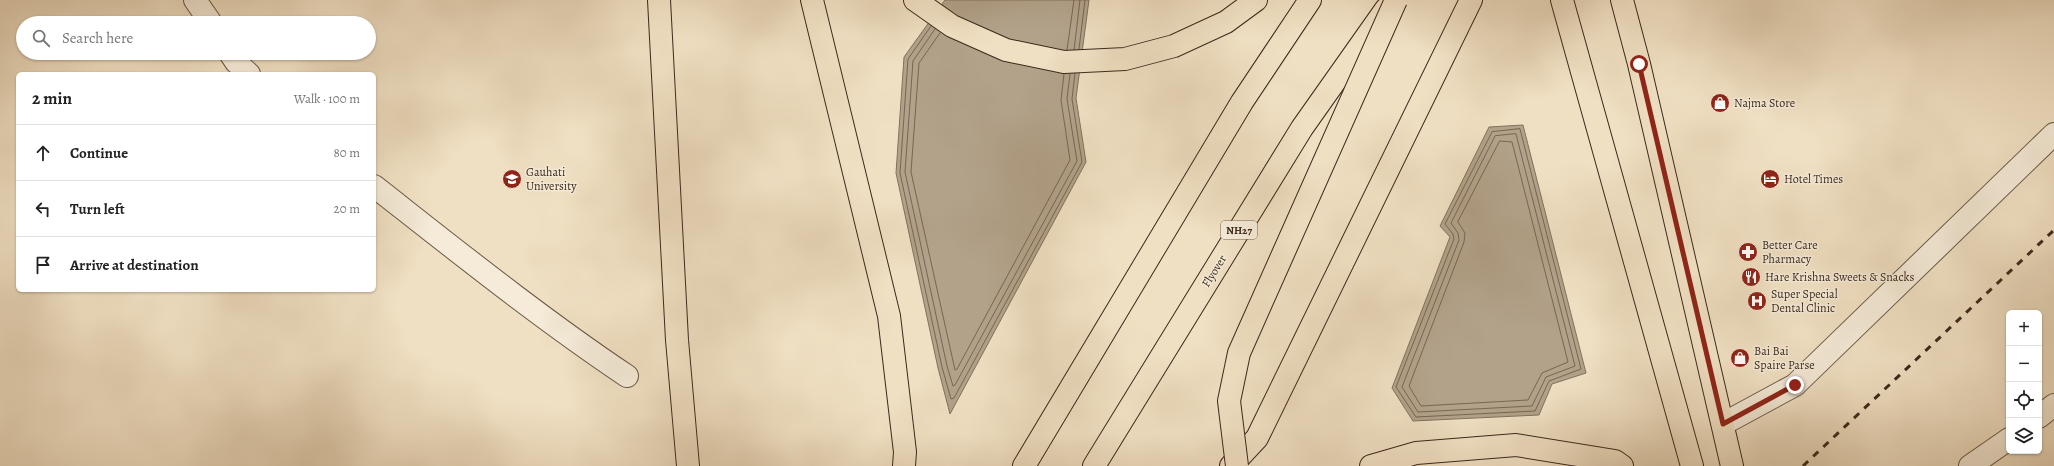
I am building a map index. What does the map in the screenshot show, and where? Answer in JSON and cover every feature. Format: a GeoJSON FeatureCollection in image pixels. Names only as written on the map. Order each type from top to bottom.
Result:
{"type":"FeatureCollection","features":[{"type":"Feature","properties":{"kind":"main road"},"geometry":{"type":"LineString","coordinates":[[659,0],[677,340],[688,466]]}},
{"type":"Feature","properties":{"kind":"main road"},"geometry":{"type":"LineString","coordinates":[[812,0],[889,316],[905,452],[904,466]]}},
{"type":"Feature","properties":{"kind":"main road"},"geometry":{"type":"LineString","coordinates":[[915,0],[952,26],[1006,50],[1064,62],[1125,59],[1174,46],[1226,22],[1256,0]]}},
{"type":"Feature","properties":{"kind":"main road"},"geometry":{"type":"LineString","coordinates":[[1024,466],[1242,102],[1310,0]]}},
{"type":"Feature","properties":{"kind":"main road","name":"Flyover"},"geometry":{"type":"LineString","coordinates":[[1094,466],[1302,128],[1393,0]]}},
{"type":"Feature","properties":{"kind":"main road"},"geometry":{"type":"LineString","coordinates":[[1237,466],[1229,401],[1239,353],[1396,0]]}},
{"type":"Feature","properties":{"kind":"main road"},"geometry":{"type":"LineString","coordinates":[[1231,466],[1257,438],[1471,0]]}},
{"type":"Feature","properties":{"kind":"main road"},"geometry":{"type":"LineString","coordinates":[[1562,0],[1692,466]]}},
{"type":"Feature","properties":{"kind":"main road"},"geometry":{"type":"LineString","coordinates":[[1622,0],[1639,64],[1732,466]]}},
{"type":"Feature","properties":{"kind":"main road"},"geometry":{"type":"LineString","coordinates":[[1371,466],[1416,453],[1516,445],[1615,461],[1622,466]]}},
{"type":"Feature","properties":{"kind":"street"},"geometry":{"type":"LineString","coordinates":[[195,0],[206,16]]}},
{"type":"Feature","properties":{"kind":"street"},"geometry":{"type":"LineString","coordinates":[[235,60],[247,72]]}},
{"type":"Feature","properties":{"kind":"street"},"geometry":{"type":"LineString","coordinates":[[1723,424],[1795,385],[2054,134]]}},
{"type":"Feature","properties":{"kind":"street"},"geometry":{"type":"LineString","coordinates":[[376,188],[481,270],[584,347],[627,376]]}},
{"type":"Feature","properties":{"kind":"street"},"geometry":{"type":"LineString","coordinates":[[2042,415],[2054,405]]}},
{"type":"Feature","properties":{"kind":"street"},"geometry":{"type":"LineString","coordinates":[[1970,466],[2006,441]]}},
{"type":"Feature","properties":{"kind":"water"},"geometry":{"type":"Polygon","coordinates":[[[945,0],[1089,0],[1076,98],[1086,162],[950,414],[938,368],[896,173],[904,57],[945,0]]]}},
{"type":"Feature","properties":{"kind":"water"},"geometry":{"type":"Polygon","coordinates":[[[1523,125],[1586,373],[1552,384],[1539,415],[1413,421],[1392,388],[1450,237],[1440,226],[1489,127],[1523,125]]]}},
{"type":"Feature","properties":{"kind":"railway"},"geometry":{"type":"LineString","coordinates":[[1803,466],[2054,230]]}},
{"type":"Feature","properties":{"kind":"place","name":"Najma Store"},"geometry":{"type":"Point","coordinates":[1720,103]}},
{"type":"Feature","properties":{"kind":"place","name":"Gauhati University"},"geometry":{"type":"Point","coordinates":[512,179]}},
{"type":"Feature","properties":{"kind":"place","name":"Hotel Times"},"geometry":{"type":"Point","coordinates":[1770,179]}},
{"type":"Feature","properties":{"kind":"place","name":"Better Care Pharmacy"},"geometry":{"type":"Point","coordinates":[1748,252]}},
{"type":"Feature","properties":{"kind":"place","name":"Hare Krishna Sweets & Snacks"},"geometry":{"type":"Point","coordinates":[1751,277]}},
{"type":"Feature","properties":{"kind":"place","name":"Super Special Dental Clinic"},"geometry":{"type":"Point","coordinates":[1757,301]}},
{"type":"Feature","properties":{"kind":"place","name":"Bai Bai Spaire Parse"},"geometry":{"type":"Point","coordinates":[1740,358]}},
{"type":"Feature","properties":{"kind":"route"},"geometry":{"type":"LineString","coordinates":[[1639,64],[1723,424],[1795,385]]}}]}
